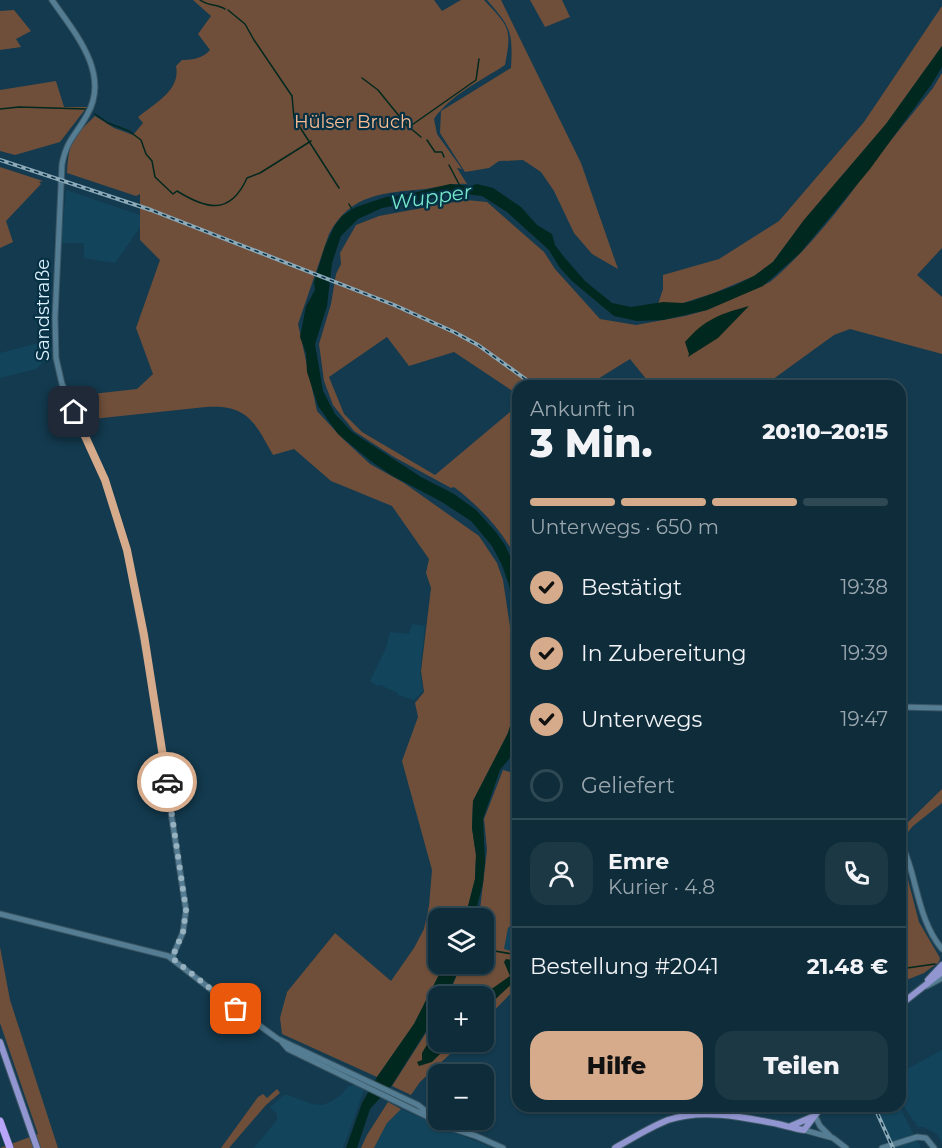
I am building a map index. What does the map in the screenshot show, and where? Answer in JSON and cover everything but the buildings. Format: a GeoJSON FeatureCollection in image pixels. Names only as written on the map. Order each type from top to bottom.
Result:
{"type":"FeatureCollection","features":[{"type":"Feature","properties":{"kind":"highway"},"geometry":{"type":"LineString","coordinates":[[0,1121],[10,1148]]}},
{"type":"Feature","properties":{"kind":"main road"},"geometry":{"type":"LineString","coordinates":[[923,986],[942,965]]}},
{"type":"Feature","properties":{"kind":"main road"},"geometry":{"type":"LineString","coordinates":[[906,1000],[942,972]]}},
{"type":"Feature","properties":{"kind":"main road"},"geometry":{"type":"LineString","coordinates":[[0,1042],[37,1148]]}},
{"type":"Feature","properties":{"kind":"main road"},"geometry":{"type":"LineString","coordinates":[[615,1148],[659,1124],[683,1116],[724,1115],[804,1130],[817,1112]]}},
{"type":"Feature","properties":{"kind":"main road"},"geometry":{"type":"LineString","coordinates":[[788,1126],[805,1122],[814,1116]]}},
{"type":"Feature","properties":{"kind":"street","name":"Sandstraße"},"geometry":{"type":"LineString","coordinates":[[52,0],[88,57],[95,75],[96,89],[95,98],[86,118],[66,146],[62,180],[54,338],[56,358],[62,384],[105,480],[119,521],[138,604],[186,910],[183,932],[172,958]]}},
{"type":"Feature","properties":{"kind":"street"},"geometry":{"type":"LineString","coordinates":[[906,707],[942,708]]}},
{"type":"Feature","properties":{"kind":"street"},"geometry":{"type":"LineString","coordinates":[[906,855],[924,919],[933,938],[942,949]]}},
{"type":"Feature","properties":{"kind":"street"},"geometry":{"type":"LineString","coordinates":[[0,914],[172,958],[288,1049],[349,1074],[428,1112]]}},
{"type":"Feature","properties":{"kind":"street"},"geometry":{"type":"LineString","coordinates":[[923,986],[928,986],[942,978]]}},
{"type":"Feature","properties":{"kind":"street"},"geometry":{"type":"LineString","coordinates":[[814,1116],[820,1126],[846,1148]]}},
{"type":"Feature","properties":{"kind":"street"},"geometry":{"type":"LineString","coordinates":[[457,1130],[502,1148]]}},
{"type":"Feature","properties":{"kind":"street"},"geometry":{"type":"LineString","coordinates":[[804,1130],[833,1138]]}},
{"type":"Feature","properties":{"kind":"street"},"geometry":{"type":"LineString","coordinates":[[882,1148],[918,1137],[926,1138],[934,1148]]}},
{"type":"Feature","properties":{"kind":"shaded area"},"geometry":{"type":"Polygon","coordinates":[[[66,190],[140,215],[143,223],[115,263],[84,258],[84,243],[61,243],[66,190]]]}},
{"type":"Feature","properties":{"kind":"shaded area"},"geometry":{"type":"Polygon","coordinates":[[[50,340],[50,356],[36,369],[0,378],[0,353],[50,340]]]}},
{"type":"Feature","properties":{"kind":"shaded area"},"geometry":{"type":"Polygon","coordinates":[[[412,624],[425,626],[420,672],[423,691],[414,700],[398,695],[380,685],[377,686],[370,681],[386,648],[390,632],[409,634],[412,624]]]}},
{"type":"Feature","properties":{"kind":"shaded area"},"geometry":{"type":"Polygon","coordinates":[[[512,924],[512,952],[504,950],[508,928],[512,924]]]}},
{"type":"Feature","properties":{"kind":"shaded area"},"geometry":{"type":"Polygon","coordinates":[[[942,1050],[942,1143],[937,1134],[924,1127],[918,1127],[906,1110],[906,1070],[942,1050]]]}},
{"type":"Feature","properties":{"kind":"shaded area"},"geometry":{"type":"Polygon","coordinates":[[[355,1085],[364,1090],[343,1148],[254,1148],[277,1120],[277,1114],[270,1107],[284,1095],[322,1105],[341,1095],[348,1086],[355,1085]]]}},
{"type":"Feature","properties":{"kind":"shaded area"},"geometry":{"type":"Polygon","coordinates":[[[401,1109],[428,1121],[428,1130],[449,1130],[493,1148],[374,1148],[387,1123],[401,1109]]]}},
{"type":"Feature","properties":{"kind":"shaded area"},"geometry":{"type":"Polygon","coordinates":[[[877,1112],[902,1112],[921,1148],[892,1148],[877,1112]]]}},
{"type":"Feature","properties":{"kind":"green space","name":"Hülser Bruch"},"geometry":{"type":"Polygon","coordinates":[[[193,0],[434,0],[442,11],[461,0],[484,0],[507,29],[505,65],[457,96],[434,119],[437,134],[462,169],[457,168],[467,184],[382,194],[358,203],[348,210],[329,234],[298,324],[317,411],[370,464],[404,483],[479,536],[497,563],[503,580],[512,640],[512,720],[508,733],[473,801],[475,879],[468,908],[429,908],[432,870],[402,761],[418,717],[415,703],[424,692],[421,671],[431,588],[426,573],[429,559],[392,506],[331,481],[294,449],[273,455],[255,425],[241,412],[232,409],[206,407],[83,420],[92,394],[137,389],[153,374],[136,328],[160,260],[140,240],[140,194],[136,196],[67,173],[71,147],[81,130],[95,116],[114,128],[133,135],[143,123],[138,117],[171,89],[175,82],[176,66],[182,60],[198,58],[210,50],[198,34],[211,16],[193,0]]]}},
{"type":"Feature","properties":{"kind":"green space"},"geometry":{"type":"Polygon","coordinates":[[[487,0],[501,0],[581,163],[618,269],[592,254],[574,233],[554,191],[541,172],[523,160],[499,161],[489,168],[465,172],[440,133],[441,111],[511,68],[509,31],[487,0]]]}},
{"type":"Feature","properties":{"kind":"green space"},"geometry":{"type":"Polygon","coordinates":[[[530,0],[562,0],[570,17],[545,27],[530,0]]]}},
{"type":"Feature","properties":{"kind":"green space"},"geometry":{"type":"Polygon","coordinates":[[[942,6],[942,46],[886,124],[804,220],[773,262],[754,276],[714,293],[683,303],[658,304],[663,289],[663,275],[719,259],[779,221],[864,122],[942,6]]]}},
{"type":"Feature","properties":{"kind":"green space"},"geometry":{"type":"Polygon","coordinates":[[[14,10],[31,31],[16,39],[21,47],[0,50],[0,11],[14,10]]]}},
{"type":"Feature","properties":{"kind":"green space"},"geometry":{"type":"Polygon","coordinates":[[[942,73],[942,248],[917,275],[942,297],[942,354],[850,329],[834,335],[772,380],[647,380],[630,359],[596,380],[512,380],[512,391],[454,352],[409,366],[387,337],[329,377],[344,414],[362,432],[435,475],[512,410],[512,551],[498,529],[464,495],[454,487],[451,488],[394,457],[354,431],[333,405],[324,381],[319,344],[331,304],[336,274],[341,264],[340,253],[356,225],[379,216],[466,200],[487,202],[544,252],[555,269],[600,319],[636,325],[685,316],[707,310],[770,282],[782,272],[837,212],[874,161],[933,88],[942,73]]]}},
{"type":"Feature","properties":{"kind":"green space"},"geometry":{"type":"Polygon","coordinates":[[[56,81],[64,107],[87,107],[60,142],[15,155],[0,151],[0,90],[56,81]]]}},
{"type":"Feature","properties":{"kind":"green space"},"geometry":{"type":"Polygon","coordinates":[[[0,167],[43,181],[39,182],[41,184],[6,221],[13,242],[0,248],[0,167]]]}},
{"type":"Feature","properties":{"kind":"green space"},"geometry":{"type":"Polygon","coordinates":[[[503,770],[512,773],[512,924],[508,928],[504,949],[512,951],[512,992],[494,1011],[494,986],[452,986],[457,974],[494,974],[494,908],[480,908],[487,850],[484,819],[503,770]]]}},
{"type":"Feature","properties":{"kind":"green space"},"geometry":{"type":"Polygon","coordinates":[[[942,789],[942,803],[906,834],[906,824],[942,789]]]}},
{"type":"Feature","properties":{"kind":"green space"},"geometry":{"type":"Polygon","coordinates":[[[906,872],[919,922],[940,958],[939,962],[924,973],[906,980],[906,872]]]}},
{"type":"Feature","properties":{"kind":"green space"},"geometry":{"type":"Polygon","coordinates":[[[428,911],[428,974],[439,974],[433,986],[428,986],[428,996],[414,1024],[377,1077],[282,1034],[280,1018],[287,992],[335,933],[391,981],[424,929],[428,911]]]}},
{"type":"Feature","properties":{"kind":"green space"},"geometry":{"type":"Polygon","coordinates":[[[0,947],[10,1000],[58,1148],[0,1148],[38,1134],[0,1023],[0,947]]]}},
{"type":"Feature","properties":{"kind":"green space"},"geometry":{"type":"Polygon","coordinates":[[[428,1030],[428,1052],[452,1052],[439,1064],[428,1064],[428,1075],[411,1095],[392,1086],[428,1030]]]}},
{"type":"Feature","properties":{"kind":"green space"},"geometry":{"type":"Polygon","coordinates":[[[277,1089],[280,1093],[266,1105],[229,1148],[221,1148],[258,1097],[263,1094],[267,1098],[277,1089]]]}},
{"type":"Feature","properties":{"kind":"green space"},"geometry":{"type":"Polygon","coordinates":[[[388,1102],[401,1109],[387,1123],[374,1148],[361,1148],[367,1135],[388,1102]]]}},
{"type":"Feature","properties":{"kind":"water","name":"Wupper"},"geometry":{"type":"Polygon","coordinates":[[[942,46],[942,67],[931,85],[870,169],[800,253],[763,286],[707,310],[663,320],[637,321],[614,316],[572,281],[560,268],[549,250],[507,212],[482,196],[457,193],[382,208],[358,219],[341,236],[332,263],[327,306],[315,344],[323,391],[335,414],[352,432],[421,477],[454,494],[476,510],[495,531],[512,561],[512,602],[502,565],[492,546],[471,521],[372,462],[338,434],[318,406],[307,372],[306,353],[300,337],[306,306],[315,290],[314,282],[325,246],[342,216],[356,207],[386,197],[450,184],[470,186],[477,184],[493,188],[521,207],[537,225],[552,234],[555,245],[564,257],[585,281],[612,303],[631,307],[663,302],[683,303],[734,286],[754,276],[773,262],[804,220],[886,124],[942,46]]]}},
{"type":"Feature","properties":{"kind":"water"},"geometry":{"type":"Polygon","coordinates":[[[749,306],[718,338],[688,357],[685,342],[699,328],[721,315],[749,306]]]}},
{"type":"Feature","properties":{"kind":"water"},"geometry":{"type":"Polygon","coordinates":[[[512,720],[512,752],[500,770],[483,819],[485,862],[483,883],[477,908],[468,908],[475,879],[473,801],[508,733],[512,720]]]}},
{"type":"Feature","properties":{"kind":"water"},"geometry":{"type":"Polygon","coordinates":[[[506,959],[512,960],[512,984],[494,1001],[494,987],[510,976],[504,962],[506,959]]]}},
{"type":"Feature","properties":{"kind":"water"},"geometry":{"type":"Polygon","coordinates":[[[439,974],[457,974],[452,986],[433,986],[439,974]]]}},
{"type":"Feature","properties":{"kind":"water"},"geometry":{"type":"Polygon","coordinates":[[[428,996],[428,1028],[392,1085],[370,1109],[357,1148],[346,1148],[362,1103],[414,1024],[428,996]]]}},
{"type":"Feature","properties":{"kind":"water"},"geometry":{"type":"Polygon","coordinates":[[[428,1043],[428,1052],[442,1052],[432,1062],[419,1066],[417,1062],[422,1060],[422,1053],[428,1043]]]}},
{"type":"Feature","properties":{"kind":"waterway"},"geometry":{"type":"LineString","coordinates":[[200,0],[225,9]]}},
{"type":"Feature","properties":{"kind":"waterway"},"geometry":{"type":"LineString","coordinates":[[228,10],[245,24],[292,96],[294,118],[339,188]]}},
{"type":"Feature","properties":{"kind":"waterway"},"geometry":{"type":"LineString","coordinates":[[421,137],[409,127],[476,80],[479,59]]}},
{"type":"Feature","properties":{"kind":"waterway"},"geometry":{"type":"LineString","coordinates":[[362,78],[378,90],[408,127]]}},
{"type":"Feature","properties":{"kind":"waterway"},"geometry":{"type":"LineString","coordinates":[[0,109],[19,107],[86,109]]}},
{"type":"Feature","properties":{"kind":"waterway"},"geometry":{"type":"LineString","coordinates":[[95,114],[108,123],[129,131],[141,140],[146,154],[152,161],[155,177],[173,194],[177,191],[207,205],[225,204],[233,199],[247,178],[260,173],[311,141]]}},
{"type":"Feature","properties":{"kind":"waterway"},"geometry":{"type":"LineString","coordinates":[[427,140],[435,152],[442,152],[444,157]]}},
{"type":"Feature","properties":{"kind":"waterway","name":"Wupper"},"geometry":{"type":"LineString","coordinates":[[449,165],[460,186]]}},
{"type":"Feature","properties":{"kind":"waterway"},"geometry":{"type":"LineString","coordinates":[[349,204],[353,211]]}},
{"type":"Feature","properties":{"kind":"waterway"},"geometry":{"type":"LineString","coordinates":[[494,951],[512,954]]}},
{"type":"Feature","properties":{"kind":"waterway"},"geometry":{"type":"LineString","coordinates":[[906,968],[935,964]]}},
{"type":"Feature","properties":{"kind":"railway"},"geometry":{"type":"LineString","coordinates":[[0,160],[151,210],[394,305],[478,345],[527,380]]}},
{"type":"Feature","properties":{"kind":"railway"},"geometry":{"type":"LineString","coordinates":[[877,1112],[893,1148]]}},
{"type":"Feature","properties":{"kind":"way so far"},"geometry":{"type":"LineString","coordinates":[[167,782],[186,910],[186,924],[172,958],[236,1009]]}},
{"type":"Feature","properties":{"kind":"route"},"geometry":{"type":"LineString","coordinates":[[74,412],[105,480],[127,550],[144,635],[167,782]]}}]}
